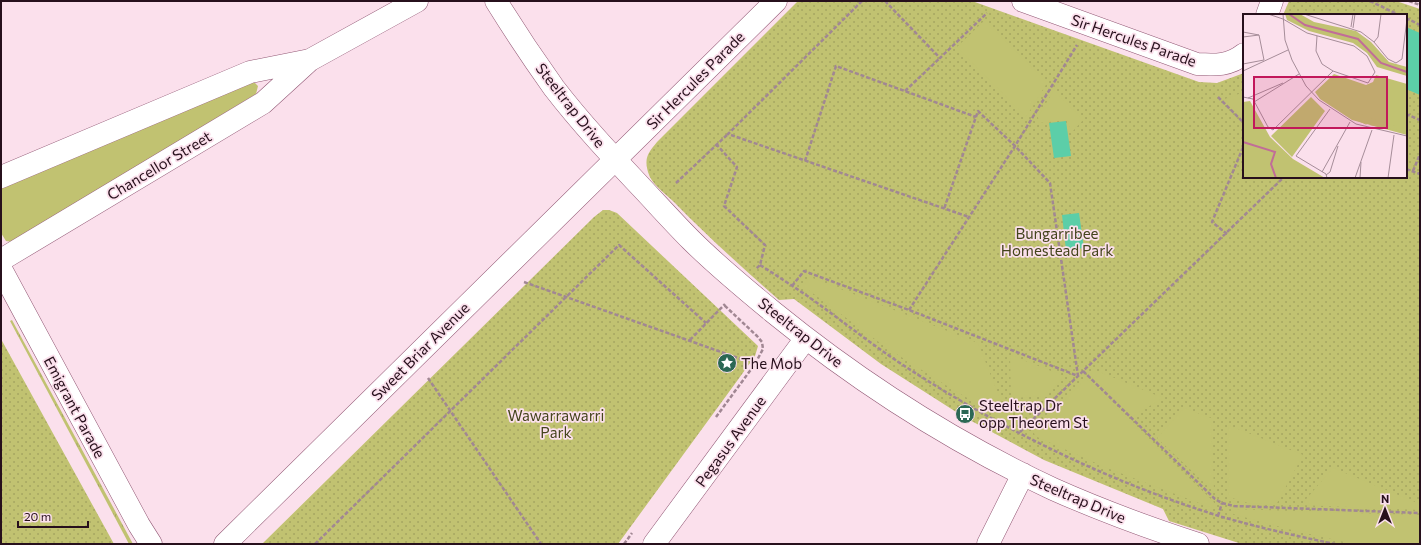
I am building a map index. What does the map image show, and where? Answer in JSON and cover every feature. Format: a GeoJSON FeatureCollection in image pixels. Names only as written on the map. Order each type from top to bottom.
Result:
{"type":"FeatureCollection","features":[{"type":"Feature","properties":{"kind":"street","name":"Chancellor Street"},"geometry":{"type":"LineString","coordinates":[[1,260],[263,103],[310,60],[417,1]]}},
{"type":"Feature","properties":{"kind":"street","name":"Steeltrap Drive"},"geometry":{"type":"LineString","coordinates":[[496,1],[555,88],[615,159],[692,241],[740,285],[806,338],[912,412],[1023,474],[1091,505],[1150,528],[1198,544]]}},
{"type":"Feature","properties":{"kind":"street","name":"Sir Hercules Parade"},"geometry":{"type":"LineString","coordinates":[[615,159],[776,1]]}},
{"type":"Feature","properties":{"kind":"street","name":"Sir Hercules Parade"},"geometry":{"type":"LineString","coordinates":[[1023,1],[1197,64],[1218,65],[1231,62],[1243,55]]}},
{"type":"Feature","properties":{"kind":"street"},"geometry":{"type":"LineString","coordinates":[[1267,14],[1272,1]]}},
{"type":"Feature","properties":{"kind":"street","name":"Chancellor Street"},"geometry":{"type":"LineString","coordinates":[[1,177],[250,72],[310,60]]}},
{"type":"Feature","properties":{"kind":"street","name":"Sweet Briar Avenue"},"geometry":{"type":"LineString","coordinates":[[226,544],[615,159]]}},
{"type":"Feature","properties":{"kind":"street","name":"Emigrant Parade"},"geometry":{"type":"LineString","coordinates":[[1,269],[139,525],[151,544]]}},
{"type":"Feature","properties":{"kind":"street","name":"Pegasus Avenue"},"geometry":{"type":"LineString","coordinates":[[654,544],[806,338]]}},
{"type":"Feature","properties":{"kind":"street"},"geometry":{"type":"LineString","coordinates":[[988,544],[1023,474]]}},
{"type":"Feature","properties":{"kind":"path"},"geometry":{"type":"LineString","coordinates":[[676,182],[728,134],[862,1]]}},
{"type":"Feature","properties":{"kind":"path"},"geometry":{"type":"LineString","coordinates":[[885,1],[940,58]]}},
{"type":"Feature","properties":{"kind":"path"},"geometry":{"type":"LineString","coordinates":[[1370,1],[1397,14]]}},
{"type":"Feature","properties":{"kind":"path"},"geometry":{"type":"LineString","coordinates":[[1409,1],[1420,4]]}},
{"type":"Feature","properties":{"kind":"path"},"geometry":{"type":"LineString","coordinates":[[905,91],[987,13]]}},
{"type":"Feature","properties":{"kind":"path"},"geometry":{"type":"LineString","coordinates":[[1407,18],[1420,25]]}},
{"type":"Feature","properties":{"kind":"path"},"geometry":{"type":"LineString","coordinates":[[909,310],[1015,146],[1077,46]]}},
{"type":"Feature","properties":{"kind":"path"},"geometry":{"type":"LineString","coordinates":[[805,161],[836,66],[976,117]]}},
{"type":"Feature","properties":{"kind":"path"},"geometry":{"type":"LineString","coordinates":[[1218,97],[1243,122]]}},
{"type":"Feature","properties":{"kind":"path"},"geometry":{"type":"LineString","coordinates":[[944,209],[978,111],[1050,182],[1078,376]]}},
{"type":"Feature","properties":{"kind":"path"},"geometry":{"type":"LineString","coordinates":[[1407,114],[1420,120]]}},
{"type":"Feature","properties":{"kind":"path"},"geometry":{"type":"LineString","coordinates":[[728,134],[969,217]]}},
{"type":"Feature","properties":{"kind":"path"},"geometry":{"type":"LineString","coordinates":[[716,144],[737,166],[724,206],[765,245],[760,265],[908,368],[976,409],[1100,472],[1218,516],[1269,530],[1335,544]]}},
{"type":"Feature","properties":{"kind":"path"},"geometry":{"type":"LineString","coordinates":[[1227,234],[1212,222],[1243,147]]}},
{"type":"Feature","properties":{"kind":"path"},"geometry":{"type":"LineString","coordinates":[[1413,171],[1420,154]]}},
{"type":"Feature","properties":{"kind":"path"},"geometry":{"type":"LineString","coordinates":[[1407,169],[1420,174]]}},
{"type":"Feature","properties":{"kind":"path"},"geometry":{"type":"LineString","coordinates":[[1020,432],[1227,234],[1283,178]]}},
{"type":"Feature","properties":{"kind":"path"},"geometry":{"type":"LineString","coordinates":[[315,544],[619,245],[706,324]]}},
{"type":"Feature","properties":{"kind":"path"},"geometry":{"type":"LineString","coordinates":[[792,286],[804,271],[1078,376]]}},
{"type":"Feature","properties":{"kind":"path"},"geometry":{"type":"LineString","coordinates":[[524,282],[755,364]]}},
{"type":"Feature","properties":{"kind":"path"},"geometry":{"type":"LineString","coordinates":[[690,340],[724,305],[762,342],[763,349],[755,364],[713,422]]}},
{"type":"Feature","properties":{"kind":"path"},"geometry":{"type":"LineString","coordinates":[[1083,371],[1215,499],[1222,504],[1234,506],[1420,513]]}},
{"type":"Feature","properties":{"kind":"path"},"geometry":{"type":"LineString","coordinates":[[428,378],[541,544]]}},
{"type":"Feature","properties":{"kind":"path"},"geometry":{"type":"LineString","coordinates":[[1218,516],[1222,504]]}},
{"type":"Feature","properties":{"kind":"path"},"geometry":{"type":"LineString","coordinates":[[624,544],[634,531]]}},
{"type":"Feature","properties":{"kind":"green space","name":"Bungarribee Homestead Park"},"geometry":{"type":"Polygon","coordinates":[[[798,1],[972,1],[1199,82],[1217,83],[1243,73],[1243,178],[1407,178],[1407,14],[1283,14],[1289,1],[1396,1],[1420,9],[1420,544],[1242,544],[1169,521],[1163,509],[1044,460],[964,417],[881,364],[794,299],[779,300],[700,228],[652,181],[646,163],[649,153],[657,142],[798,1]]]}},
{"type":"Feature","properties":{"kind":"green space"},"geometry":{"type":"Polygon","coordinates":[[[985,20],[1047,83],[1026,117],[957,47],[985,20]]]}},
{"type":"Feature","properties":{"kind":"green space"},"geometry":{"type":"Polygon","coordinates":[[[251,82],[258,86],[256,94],[12,242],[6,241],[1,233],[1,189],[251,82]]]}},
{"type":"Feature","properties":{"kind":"green space"},"geometry":{"type":"Polygon","coordinates":[[[1054,90],[1083,120],[1073,131],[1070,131],[1068,120],[1039,123],[1038,117],[1054,90]]]}},
{"type":"Feature","properties":{"kind":"green space"},"geometry":{"type":"Polygon","coordinates":[[[1243,92],[1243,118],[1225,99],[1243,92]]]}},
{"type":"Feature","properties":{"kind":"green space","name":"Wawarrawarri Park"},"geometry":{"type":"Polygon","coordinates":[[[603,210],[609,210],[617,213],[758,346],[755,356],[618,544],[262,544],[594,217],[603,210]]]}},
{"type":"Feature","properties":{"kind":"green space"},"geometry":{"type":"Polygon","coordinates":[[[810,277],[978,343],[1003,406],[1009,409],[1005,420],[887,348],[803,286],[810,277]]]}},
{"type":"Feature","properties":{"kind":"green space"},"geometry":{"type":"Polygon","coordinates":[[[12,320],[133,544],[129,544],[10,321],[12,320]]]}},
{"type":"Feature","properties":{"kind":"green space"},"geometry":{"type":"Polygon","coordinates":[[[1,339],[114,544],[1,544],[1,339]]]}},
{"type":"Feature","properties":{"kind":"green space"},"geometry":{"type":"Polygon","coordinates":[[[1010,355],[1064,376],[1047,396],[1011,398],[1010,355]]]}},
{"type":"Feature","properties":{"kind":"green space"},"geometry":{"type":"Polygon","coordinates":[[[1095,370],[1163,398],[1133,416],[1091,374],[1095,370]]]}},
{"type":"Feature","properties":{"kind":"green space"},"geometry":{"type":"Polygon","coordinates":[[[1086,379],[1214,502],[1212,508],[1107,468],[1035,436],[1033,430],[1086,379]]]}},
{"type":"Feature","properties":{"kind":"green space"},"geometry":{"type":"Polygon","coordinates":[[[1184,408],[1211,418],[1214,492],[1157,438],[1184,408]]]}},
{"type":"Feature","properties":{"kind":"green space"},"geometry":{"type":"Polygon","coordinates":[[[1228,425],[1303,455],[1276,505],[1248,503],[1229,497],[1228,425]]]}},
{"type":"Feature","properties":{"kind":"green space"},"geometry":{"type":"Polygon","coordinates":[[[1333,468],[1420,504],[1420,510],[1301,505],[1333,468]]]}},
{"type":"Feature","properties":{"kind":"green space"},"geometry":{"type":"Polygon","coordinates":[[[1234,509],[1420,515],[1420,544],[1353,544],[1288,529],[1233,514],[1234,509]]]}},
{"type":"Feature","properties":{"kind":"building"},"geometry":{"type":"Polygon","coordinates":[[[1407,27],[1420,33],[1420,95],[1407,89],[1407,27]]]}},
{"type":"Feature","properties":{"kind":"building"},"geometry":{"type":"Polygon","coordinates":[[[1066,121],[1071,156],[1054,158],[1049,123],[1066,121]]]}},
{"type":"Feature","properties":{"kind":"building"},"geometry":{"type":"Polygon","coordinates":[[[1079,213],[1084,248],[1066,250],[1062,215],[1079,213]]]}},
{"type":"Feature","properties":{"kind":"place","name":"The Mob"},"geometry":{"type":"Point","coordinates":[727,363]}},
{"type":"Feature","properties":{"kind":"place","name":"Steeltrap Dr opp Theorem St"},"geometry":{"type":"Point","coordinates":[965,414]}}]}
